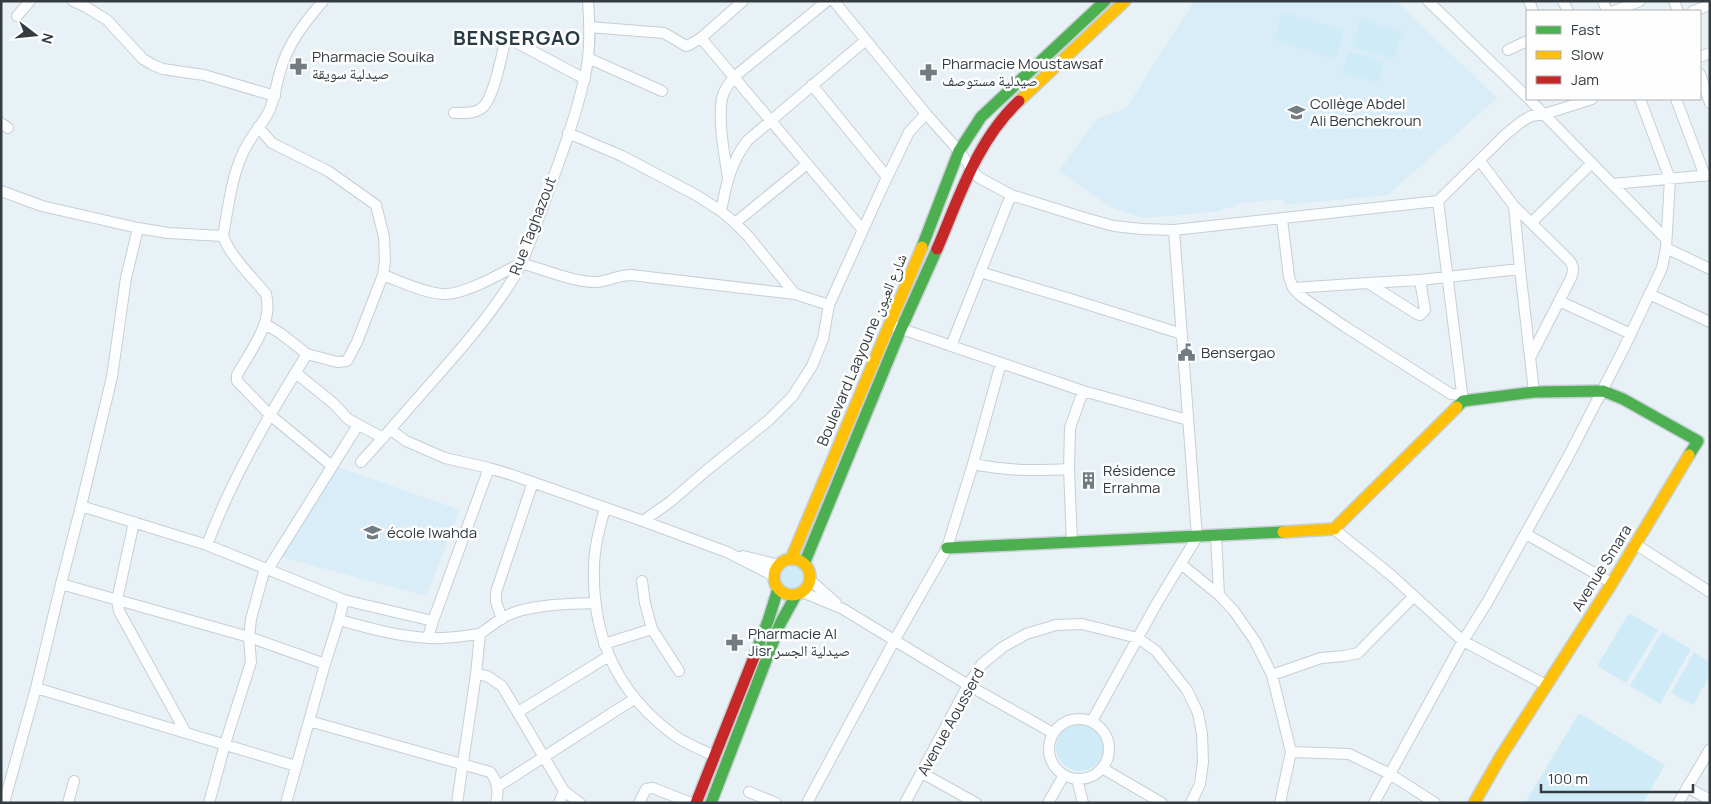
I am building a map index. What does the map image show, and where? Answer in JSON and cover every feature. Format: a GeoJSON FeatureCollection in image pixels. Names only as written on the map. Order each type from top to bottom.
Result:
{"type":"FeatureCollection","features":[{"type":"Feature","properties":{"kind":"street"},"geometry":{"type":"LineString","coordinates":[[17,16],[30,1]]}},
{"type":"Feature","properties":{"kind":"street"},"geometry":{"type":"LineString","coordinates":[[73,1],[89,4],[107,20],[143,59],[153,65],[163,69],[204,75],[275,96]]}},
{"type":"Feature","properties":{"kind":"street","name":"Rue Taghazout"},"geometry":{"type":"LineString","coordinates":[[361,462],[391,430],[489,314],[515,277],[568,133],[585,79],[588,58],[588,1]]}},
{"type":"Feature","properties":{"kind":"street"},"geometry":{"type":"LineString","coordinates":[[589,27],[664,33],[686,46],[701,38],[743,1]]}},
{"type":"Feature","properties":{"kind":"street"},"geometry":{"type":"LineString","coordinates":[[728,177],[723,150],[722,96],[727,86],[734,77],[827,1]]}},
{"type":"Feature","properties":{"kind":"street"},"geometry":{"type":"LineString","coordinates":[[834,1],[927,115],[959,151],[978,177],[1011,195],[1114,226],[1174,230],[1438,201],[1505,135],[1521,122],[1531,116],[1544,114],[1589,100]]}},
{"type":"Feature","properties":{"kind":"street","name":"Boulevard Laayoune شارع العيون"},"geometry":{"type":"LineString","coordinates":[[791,559],[925,240],[959,151],[981,117],[1105,1]]}},
{"type":"Feature","properties":{"kind":"street","name":"Boulevard Laayoune شارع العيون"},"geometry":{"type":"LineString","coordinates":[[804,564],[901,329],[981,149],[1006,114],[1125,1]]}},
{"type":"Feature","properties":{"kind":"street"},"geometry":{"type":"LineString","coordinates":[[1617,10],[1640,1]]}},
{"type":"Feature","properties":{"kind":"street"},"geometry":{"type":"LineString","coordinates":[[1433,2],[1526,96]]}},
{"type":"Feature","properties":{"kind":"street"},"geometry":{"type":"LineString","coordinates":[[316,4],[289,47],[270,110],[242,154],[223,236],[225,244],[266,294],[268,302],[265,324],[236,379],[270,415],[332,466]]}},
{"type":"Feature","properties":{"kind":"street"},"geometry":{"type":"LineString","coordinates":[[454,113],[475,111],[484,106],[492,92],[506,37],[585,79]]}},
{"type":"Feature","properties":{"kind":"street"},"geometry":{"type":"LineString","coordinates":[[701,38],[862,229]]}},
{"type":"Feature","properties":{"kind":"street"},"geometry":{"type":"LineString","coordinates":[[721,211],[728,177],[740,150],[748,140],[866,40]]}},
{"type":"Feature","properties":{"kind":"street"},"geometry":{"type":"LineString","coordinates":[[1508,50],[1526,41]]}},
{"type":"Feature","properties":{"kind":"street"},"geometry":{"type":"LineString","coordinates":[[588,58],[662,91]]}},
{"type":"Feature","properties":{"kind":"street"},"geometry":{"type":"LineString","coordinates":[[1701,77],[1710,103]]}},
{"type":"Feature","properties":{"kind":"street"},"geometry":{"type":"LineString","coordinates":[[812,85],[887,177]]}},
{"type":"Feature","properties":{"kind":"street"},"geometry":{"type":"LineString","coordinates":[[1530,100],[1613,184],[1666,243],[1710,269]]}},
{"type":"Feature","properties":{"kind":"street"},"geometry":{"type":"LineString","coordinates":[[1374,803],[1463,640],[1488,601],[1526,534],[1603,390],[1662,268],[1666,243],[1670,179],[1640,100]]}},
{"type":"Feature","properties":{"kind":"street"},"geometry":{"type":"LineString","coordinates":[[1613,184],[1707,176],[1676,100]]}},
{"type":"Feature","properties":{"kind":"street"},"geometry":{"type":"LineString","coordinates":[[643,521],[670,502],[769,420],[792,397],[812,366],[823,339],[829,305],[862,229],[909,132],[927,115]]}},
{"type":"Feature","properties":{"kind":"street"},"geometry":{"type":"LineString","coordinates":[[258,127],[272,143],[328,171],[376,205],[384,237],[385,262],[383,274],[357,342],[347,361],[337,362],[308,354],[280,332],[265,324]]}},
{"type":"Feature","properties":{"kind":"street"},"geometry":{"type":"LineString","coordinates":[[568,133],[622,156],[696,195],[721,211],[735,223],[795,294]]}},
{"type":"Feature","properties":{"kind":"street"},"geometry":{"type":"LineString","coordinates":[[1480,161],[1514,206],[1572,264],[1574,270],[1531,356]]}},
{"type":"Feature","properties":{"kind":"street"},"geometry":{"type":"LineString","coordinates":[[1531,223],[1592,163]]}},
{"type":"Feature","properties":{"kind":"street"},"geometry":{"type":"LineString","coordinates":[[735,223],[807,164]]}},
{"type":"Feature","properties":{"kind":"street"},"geometry":{"type":"LineString","coordinates":[[1,190],[42,206],[138,228],[168,233],[223,236]]}},
{"type":"Feature","properties":{"kind":"street"},"geometry":{"type":"LineString","coordinates":[[951,346],[1011,195]]}},
{"type":"Feature","properties":{"kind":"street"},"geometry":{"type":"LineString","coordinates":[[1438,201],[1462,398]]}},
{"type":"Feature","properties":{"kind":"street"},"geometry":{"type":"LineString","coordinates":[[1514,206],[1534,392]]}},
{"type":"Feature","properties":{"kind":"street"},"geometry":{"type":"LineString","coordinates":[[1282,219],[1289,277],[1293,288],[1302,297],[1344,326],[1451,394],[1462,398],[1534,392],[1603,390]]}},
{"type":"Feature","properties":{"kind":"street"},"geometry":{"type":"LineString","coordinates":[[4,803],[36,688],[82,506],[112,376],[126,278],[138,228]]}},
{"type":"Feature","properties":{"kind":"street"},"geometry":{"type":"LineString","coordinates":[[1092,721],[1197,537],[1174,230]]}},
{"type":"Feature","properties":{"kind":"street"},"geometry":{"type":"LineString","coordinates":[[383,274],[423,290],[444,294],[476,286],[521,263],[579,280],[595,282],[622,275],[631,275],[795,294],[829,305]]}},
{"type":"Feature","properties":{"kind":"street"},"geometry":{"type":"LineString","coordinates":[[1293,288],[1420,280],[1520,269]]}},
{"type":"Feature","properties":{"kind":"street"},"geometry":{"type":"LineString","coordinates":[[980,272],[1077,300],[1182,334]]}},
{"type":"Feature","properties":{"kind":"street"},"geometry":{"type":"LineString","coordinates":[[1368,283],[1420,315],[1425,310],[1420,280]]}},
{"type":"Feature","properties":{"kind":"street"},"geometry":{"type":"LineString","coordinates":[[1649,294],[1710,322]]}},
{"type":"Feature","properties":{"kind":"street"},"geometry":{"type":"LineString","coordinates":[[1559,301],[1631,334]]}},
{"type":"Feature","properties":{"kind":"street"},"geometry":{"type":"LineString","coordinates":[[889,325],[1084,391],[1188,420]]}},
{"type":"Feature","properties":{"kind":"street"},"geometry":{"type":"LineString","coordinates":[[207,545],[224,502],[270,415],[308,354]]}},
{"type":"Feature","properties":{"kind":"street"},"geometry":{"type":"LineString","coordinates":[[807,803],[894,641],[947,548],[973,464],[1000,363]]}},
{"type":"Feature","properties":{"kind":"street"},"geometry":{"type":"LineString","coordinates":[[296,373],[334,404],[348,419],[383,438]]}},
{"type":"Feature","properties":{"kind":"street","name":"Avenue Smara"},"geometry":{"type":"LineString","coordinates":[[1474,803],[1501,756],[1612,583],[1698,440],[1603,390]]}},
{"type":"Feature","properties":{"kind":"street"},"geometry":{"type":"LineString","coordinates":[[1072,542],[1069,469],[1070,428],[1084,391]]}},
{"type":"Feature","properties":{"kind":"street"},"geometry":{"type":"LineString","coordinates":[[947,548],[1334,529],[1462,398]]}},
{"type":"Feature","properties":{"kind":"street"},"geometry":{"type":"LineString","coordinates":[[209,803],[225,744],[251,662],[249,637],[251,619],[266,568],[358,425]]}},
{"type":"Feature","properties":{"kind":"street"},"geometry":{"type":"LineString","coordinates":[[391,430],[406,441],[445,458],[489,468],[533,482],[777,570]]}},
{"type":"Feature","properties":{"kind":"street"},"geometry":{"type":"LineString","coordinates":[[973,464],[1001,470],[1069,469]]}},
{"type":"Feature","properties":{"kind":"street"},"geometry":{"type":"LineString","coordinates":[[428,638],[489,468]]}},
{"type":"Feature","properties":{"kind":"street"},"geometry":{"type":"LineString","coordinates":[[502,619],[496,602],[496,592],[533,482]]}},
{"type":"Feature","properties":{"kind":"street"},"geometry":{"type":"LineString","coordinates":[[82,506],[207,545],[344,600],[433,621]]}},
{"type":"Feature","properties":{"kind":"street"},"geometry":{"type":"LineString","coordinates":[[605,508],[597,538],[594,567],[596,603],[604,644],[609,656],[634,699],[652,717],[676,736],[715,756]]}},
{"type":"Feature","properties":{"kind":"street"},"geometry":{"type":"LineString","coordinates":[[134,522],[117,600],[119,611],[186,733]]}},
{"type":"Feature","properties":{"kind":"street"},"geometry":{"type":"LineString","coordinates":[[1334,529],[1392,576],[1463,640],[1546,685]]}},
{"type":"Feature","properties":{"kind":"street"},"geometry":{"type":"LineString","coordinates":[[1526,534],[1612,583]]}},
{"type":"Feature","properties":{"kind":"street"},"geometry":{"type":"LineString","coordinates":[[1216,536],[1219,595]]}},
{"type":"Feature","properties":{"kind":"street"},"geometry":{"type":"LineString","coordinates":[[1635,544],[1710,592]]}},
{"type":"Feature","properties":{"kind":"street"},"geometry":{"type":"LineString","coordinates":[[696,803],[768,621],[778,589],[777,570],[784,561],[798,560],[808,569],[810,580],[806,589],[799,594],[780,624],[711,803]]}},
{"type":"Feature","properties":{"kind":"street"},"geometry":{"type":"LineString","coordinates":[[1181,564],[1219,595],[1234,611],[1255,641],[1272,675],[1291,752],[1280,803]]}},
{"type":"Feature","properties":{"kind":"street"},"geometry":{"type":"LineString","coordinates":[[810,580],[843,609],[968,685],[1053,733]]}},
{"type":"Feature","properties":{"kind":"street"},"geometry":{"type":"LineString","coordinates":[[642,581],[645,603],[652,629],[679,671]]}},
{"type":"Feature","properties":{"kind":"street"},"geometry":{"type":"LineString","coordinates":[[61,584],[249,637],[325,664]]}},
{"type":"Feature","properties":{"kind":"street"},"geometry":{"type":"LineString","coordinates":[[778,589],[786,594],[799,594],[843,609]]}},
{"type":"Feature","properties":{"kind":"street"},"geometry":{"type":"LineString","coordinates":[[1272,675],[1322,658],[1358,653],[1414,596]]}},
{"type":"Feature","properties":{"kind":"street"},"geometry":{"type":"LineString","coordinates":[[286,803],[344,600]]}},
{"type":"Feature","properties":{"kind":"street"},"geometry":{"type":"LineString","coordinates":[[339,620],[387,632],[428,638],[449,638],[480,634],[508,615],[526,609],[564,604],[596,603]]}},
{"type":"Feature","properties":{"kind":"street","name":"Avenue Aousserd"},"geometry":{"type":"LineString","coordinates":[[905,803],[968,685],[982,664],[1002,648],[1026,634],[1056,625],[1082,624],[1138,638],[1156,651],[1187,690],[1198,714],[1202,734],[1203,762],[1200,784],[1191,803]]}},
{"type":"Feature","properties":{"kind":"street"},"geometry":{"type":"LineString","coordinates":[[604,644],[652,629]]}},
{"type":"Feature","properties":{"kind":"street"},"geometry":{"type":"LineString","coordinates":[[457,803],[480,634]]}},
{"type":"Feature","properties":{"kind":"street"},"geometry":{"type":"LineString","coordinates":[[518,712],[609,656]]}},
{"type":"Feature","properties":{"kind":"street"},"geometry":{"type":"LineString","coordinates":[[476,674],[487,676],[502,686],[564,792],[580,803]]}},
{"type":"Feature","properties":{"kind":"street"},"geometry":{"type":"LineString","coordinates":[[36,688],[296,766]]}},
{"type":"Feature","properties":{"kind":"street"},"geometry":{"type":"LineString","coordinates":[[497,787],[634,699]]}},
{"type":"Feature","properties":{"kind":"street"},"geometry":{"type":"LineString","coordinates":[[1084,719],[1092,721],[1101,728],[1107,737],[1108,759],[1102,768],[1091,777],[1077,779],[1064,775],[1056,769],[1048,752],[1049,742],[1053,733],[1058,726],[1066,721],[1084,719]]}},
{"type":"Feature","properties":{"kind":"street"},"geometry":{"type":"LineString","coordinates":[[309,721],[490,772],[495,778],[497,787],[496,803]]}},
{"type":"Feature","properties":{"kind":"street"},"geometry":{"type":"LineString","coordinates":[[1678,803],[1710,750]]}},
{"type":"Feature","properties":{"kind":"street"},"geometry":{"type":"LineString","coordinates":[[1291,752],[1349,754],[1390,774],[1435,803]]}},
{"type":"Feature","properties":{"kind":"street"},"geometry":{"type":"LineString","coordinates":[[1102,768],[1162,803]]}},
{"type":"Feature","properties":{"kind":"street"},"geometry":{"type":"LineString","coordinates":[[922,773],[976,803]]}},
{"type":"Feature","properties":{"kind":"street"},"geometry":{"type":"LineString","coordinates":[[1048,803],[1064,775]]}},
{"type":"Feature","properties":{"kind":"street"},"geometry":{"type":"LineString","coordinates":[[1077,779],[1083,803]]}},
{"type":"Feature","properties":{"kind":"street"},"geometry":{"type":"LineString","coordinates":[[68,803],[74,781]]}},
{"type":"Feature","properties":{"kind":"street"},"geometry":{"type":"LineString","coordinates":[[1687,787],[1710,800]]}},
{"type":"Feature","properties":{"kind":"street"},"geometry":{"type":"LineString","coordinates":[[639,803],[646,789],[653,788],[691,803]]}},
{"type":"Feature","properties":{"kind":"street"},"geometry":{"type":"LineString","coordinates":[[559,803],[564,792]]}},
{"type":"Feature","properties":{"kind":"street"},"geometry":{"type":"LineString","coordinates":[[749,792],[776,803]]}},
{"type":"Feature","properties":{"kind":"shaded area","name":"Collège Abdel Ali Benchekroun"},"geometry":{"type":"Polygon","coordinates":[[[1194,1],[1396,1],[1497,98],[1388,195],[1284,205],[1283,199],[1236,204],[1235,207],[1223,208],[1222,211],[1145,218],[1111,208],[1059,170],[1097,119],[1126,108],[1194,1]]]}},
{"type":"Feature","properties":{"kind":"shaded area"},"geometry":{"type":"Polygon","coordinates":[[[1282,12],[1344,31],[1335,59],[1274,40],[1282,12]]]}},
{"type":"Feature","properties":{"kind":"shaded area"},"geometry":{"type":"Polygon","coordinates":[[[1360,19],[1402,32],[1394,59],[1352,46],[1360,19]]]}},
{"type":"Feature","properties":{"kind":"shaded area"},"geometry":{"type":"Polygon","coordinates":[[[1349,52],[1384,62],[1378,83],[1343,73],[1349,52]]]}},
{"type":"Feature","properties":{"kind":"shaded area","name":"école lwahda"},"geometry":{"type":"Polygon","coordinates":[[[335,466],[460,510],[426,596],[281,557],[335,466]]]}},
{"type":"Feature","properties":{"kind":"shaded area"},"geometry":{"type":"Polygon","coordinates":[[[793,561],[804,565],[808,576],[804,587],[793,591],[782,587],[778,576],[782,565],[793,561]]]}},
{"type":"Feature","properties":{"kind":"shaded area"},"geometry":{"type":"Polygon","coordinates":[[[1629,613],[1658,630],[1626,683],[1597,666],[1629,613]]]}},
{"type":"Feature","properties":{"kind":"shaded area"},"geometry":{"type":"Polygon","coordinates":[[[1662,632],[1691,649],[1660,704],[1630,686],[1662,632]]]}},
{"type":"Feature","properties":{"kind":"shaded area"},"geometry":{"type":"Polygon","coordinates":[[[1694,652],[1710,662],[1710,676],[1693,705],[1671,693],[1694,652]]]}},
{"type":"Feature","properties":{"kind":"shaded area"},"geometry":{"type":"Polygon","coordinates":[[[1579,713],[1665,765],[1643,803],[1525,803],[1579,713]]]}},
{"type":"Feature","properties":{"kind":"shaded area"},"geometry":{"type":"Polygon","coordinates":[[[1075,723],[1085,723],[1097,730],[1104,742],[1104,752],[1097,764],[1085,771],[1075,771],[1067,767],[1060,760],[1056,752],[1056,742],[1060,734],[1067,727],[1075,723]]]}},
{"type":"Feature","properties":{"kind":"traffic: fast"},"geometry":{"type":"LineString","coordinates":[[922,247],[959,151],[981,117],[1105,1]]}},
{"type":"Feature","properties":{"kind":"traffic: fast"},"geometry":{"type":"LineString","coordinates":[[804,564],[901,329],[937,249]]}},
{"type":"Feature","properties":{"kind":"traffic: fast"},"geometry":{"type":"LineString","coordinates":[[1457,407],[1463,401],[1534,392],[1603,391],[1623,399],[1698,441],[1689,455]]}},
{"type":"Feature","properties":{"kind":"traffic: fast"},"geometry":{"type":"LineString","coordinates":[[947,548],[1283,532]]}},
{"type":"Feature","properties":{"kind":"traffic: fast"},"geometry":{"type":"LineString","coordinates":[[754,657],[778,589]]}},
{"type":"Feature","properties":{"kind":"traffic: fast"},"geometry":{"type":"LineString","coordinates":[[711,803],[780,624],[796,595]]}},
{"type":"Feature","properties":{"kind":"traffic: slow"},"geometry":{"type":"LineString","coordinates":[[1019,101],[1125,1]]}},
{"type":"Feature","properties":{"kind":"traffic: slow"},"geometry":{"type":"LineString","coordinates":[[791,559],[922,247]]}},
{"type":"Feature","properties":{"kind":"traffic: slow"},"geometry":{"type":"LineString","coordinates":[[1283,532],[1334,529],[1457,407]]}},
{"type":"Feature","properties":{"kind":"traffic: slow"},"geometry":{"type":"LineString","coordinates":[[1474,803],[1501,756],[1612,583],[1689,455]]}},
{"type":"Feature","properties":{"kind":"traffic: slow"},"geometry":{"type":"LineString","coordinates":[[792,559],[799,560],[805,564],[809,570],[810,577],[809,584],[805,590],[799,594],[792,595],[785,594],[779,590],[775,584],[774,577],[775,570],[779,564],[785,560],[792,559]]}},
{"type":"Feature","properties":{"kind":"traffic: jam"},"geometry":{"type":"LineString","coordinates":[[937,249],[970,170],[1004,116],[1019,101]]}},
{"type":"Feature","properties":{"kind":"traffic: jam"},"geometry":{"type":"LineString","coordinates":[[696,803],[754,657]]}},
{"type":"Feature","properties":{"kind":"place","name":"Pharmacie Souika صيدلية سويقة"},"geometry":{"type":"Point","coordinates":[298,66]}},
{"type":"Feature","properties":{"kind":"place","name":"Pharmacie Moustawsaf صيدلية مستوصف"},"geometry":{"type":"Point","coordinates":[928,73]}},
{"type":"Feature","properties":{"kind":"place","name":"Collège Abdel Ali Benchekroun"},"geometry":{"type":"Point","coordinates":[1296,113]}},
{"type":"Feature","properties":{"kind":"place","name":"Bensergao"},"geometry":{"type":"Point","coordinates":[1187,353]}},
{"type":"Feature","properties":{"kind":"place","name":"Résidence Errahma"},"geometry":{"type":"Point","coordinates":[1089,480]}},
{"type":"Feature","properties":{"kind":"place","name":"école lwahda"},"geometry":{"type":"Point","coordinates":[373,533]}},
{"type":"Feature","properties":{"kind":"place","name":"Pharmacie Al Jisr صيدلية الجسر"},"geometry":{"type":"Point","coordinates":[734,643]}},
{"type":"Feature","properties":{"kind":"district","name":"BENSERGAO"},"geometry":{"type":"Point","coordinates":[517,38]}}]}
